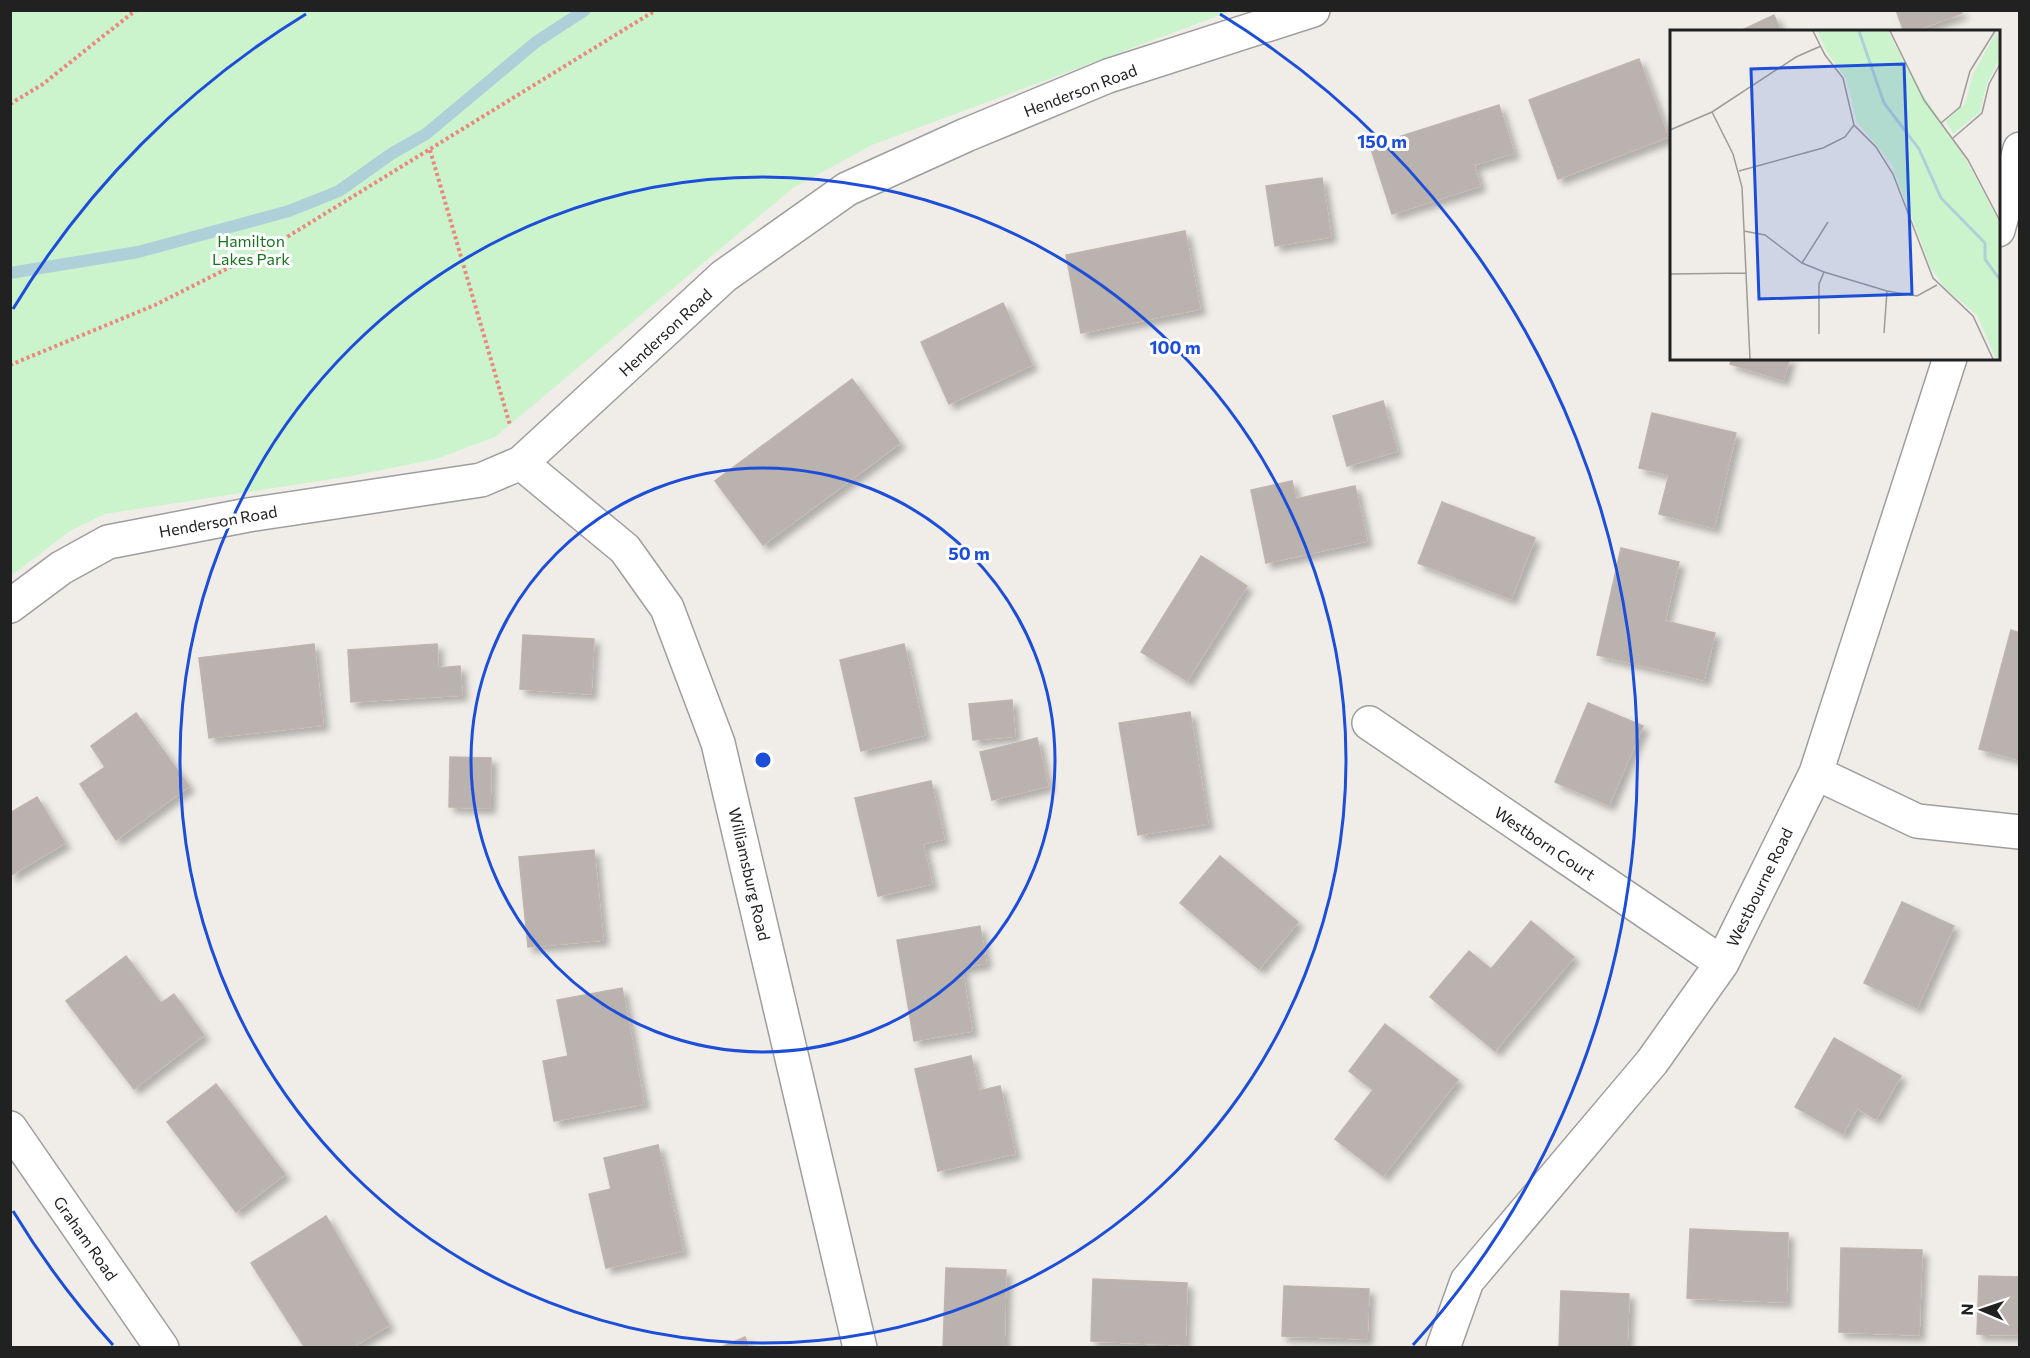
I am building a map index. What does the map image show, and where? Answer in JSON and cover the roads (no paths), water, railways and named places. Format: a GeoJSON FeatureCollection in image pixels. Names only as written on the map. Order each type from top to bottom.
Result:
{"type":"FeatureCollection","features":[{"type":"Feature","properties":{"kind":"street","name":"Henderson Road"},"geometry":{"type":"LineString","coordinates":[[10,606],[61,568],[108,542],[248,515],[482,480],[521,463],[724,276],[847,189],[966,135],[1108,76],[1313,10]]}},
{"type":"Feature","properties":{"kind":"street"},"geometry":{"type":"LineString","coordinates":[[2006,227],[2019,149]]}},
{"type":"Feature","properties":{"kind":"street","name":"Westbourne Road"},"geometry":{"type":"LineString","coordinates":[[1443,1347],[1467,1281],[1652,1062],[1722,963],[1816,773],[1949,360]]}},
{"type":"Feature","properties":{"kind":"street","name":"Williamsburg Road"},"geometry":{"type":"LineString","coordinates":[[521,463],[626,549],[667,608],[718,742],[860,1347]]}},
{"type":"Feature","properties":{"kind":"street","name":"Westborn Court"},"geometry":{"type":"LineString","coordinates":[[1369,723],[1722,963]]}},
{"type":"Feature","properties":{"kind":"street"},"geometry":{"type":"LineString","coordinates":[[1816,773],[1917,821],[2019,832]]}},
{"type":"Feature","properties":{"kind":"street","name":"Graham Road"},"geometry":{"type":"LineString","coordinates":[[10,1128],[162,1347]]}},
{"type":"Feature","properties":{"kind":"waterway"},"geometry":{"type":"LineString","coordinates":[[10,273],[138,252],[289,211],[339,191],[391,154],[426,134],[536,42],[585,10]]}},
{"type":"Feature","properties":{"kind":"park label","name":"Hamilton Lakes Park"},"geometry":{"type":"Point","coordinates":[251,249]}}]}
